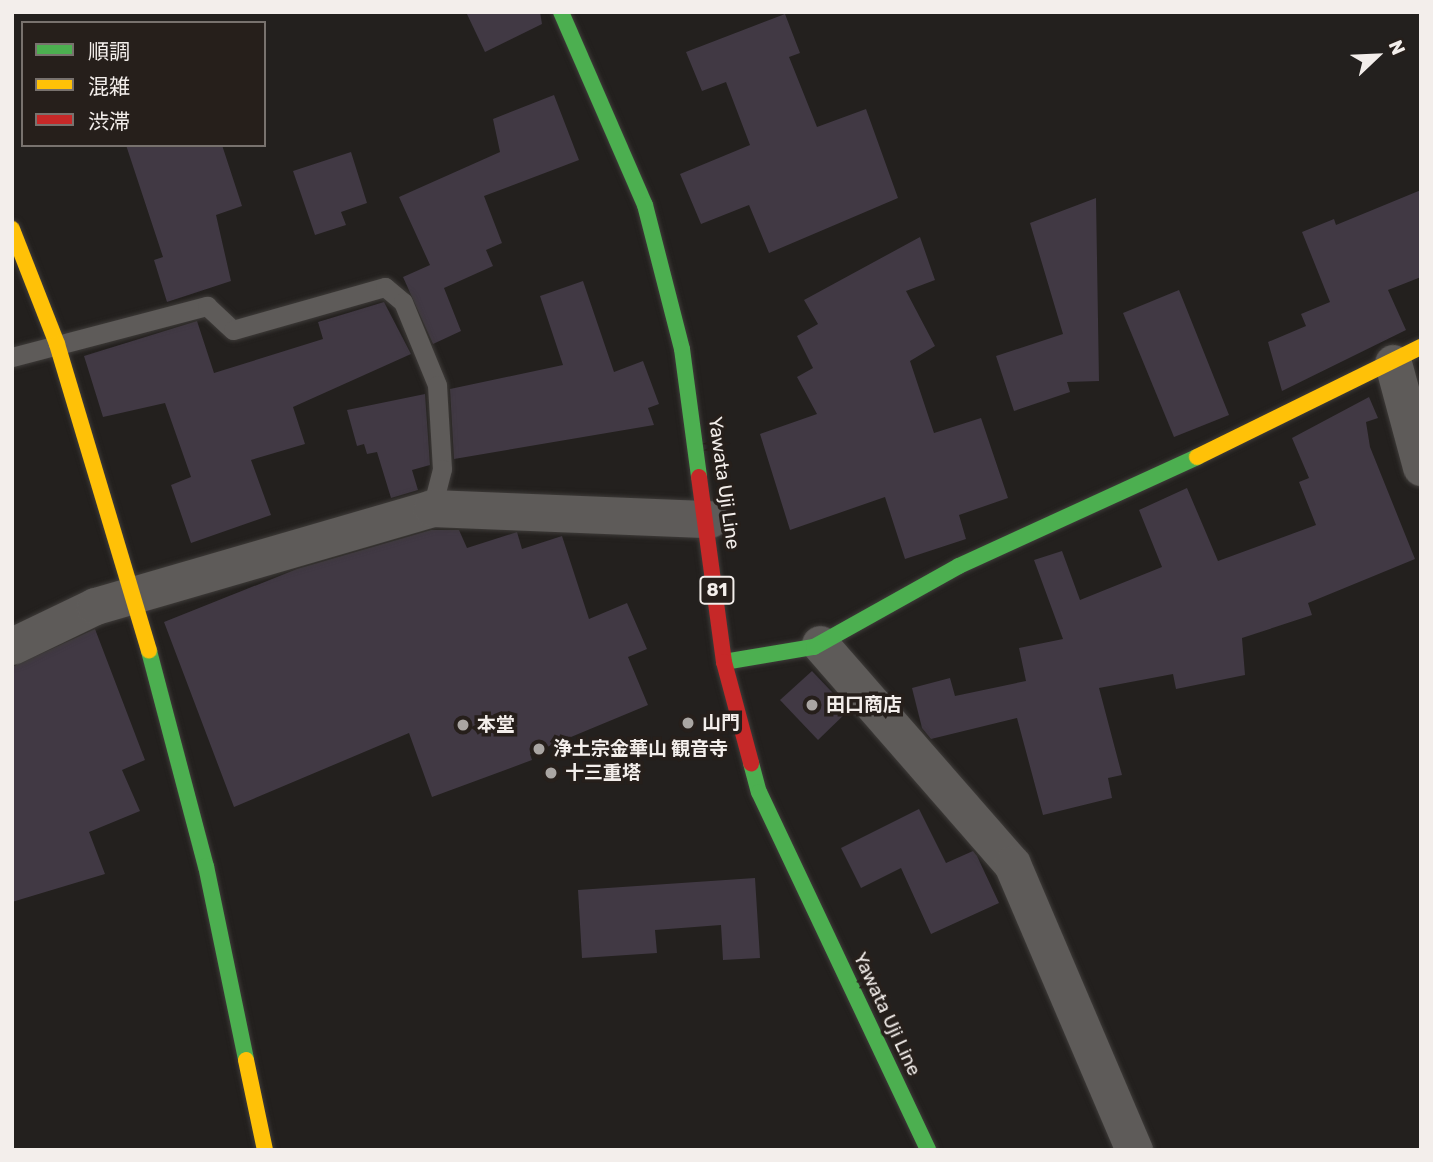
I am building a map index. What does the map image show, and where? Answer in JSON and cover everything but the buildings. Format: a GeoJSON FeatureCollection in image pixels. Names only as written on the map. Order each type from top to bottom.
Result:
{"type":"FeatureCollection","features":[{"type":"Feature","properties":{"kind":"street","name":"Yawata Uji Line"},"geometry":{"type":"LineString","coordinates":[[561,12],[645,205],[682,349],[710,519],[724,662],[759,792],[928,1150]]}},
{"type":"Feature","properties":{"kind":"street"},"geometry":{"type":"LineString","coordinates":[[12,229],[57,344],[132,598],[206,866],[265,1150]]}},
{"type":"Feature","properties":{"kind":"street"},"geometry":{"type":"LineString","coordinates":[[724,662],[820,644],[959,566],[1407,355],[1421,467]]}},
{"type":"Feature","properties":{"kind":"street"},"geometry":{"type":"LineString","coordinates":[[12,646],[96,606],[132,598],[316,537],[432,508],[710,519]]}},
{"type":"Feature","properties":{"kind":"street"},"geometry":{"type":"LineString","coordinates":[[820,644],[1012,864],[1133,1150]]}},
{"type":"Feature","properties":{"kind":"lane"},"geometry":{"type":"LineString","coordinates":[[12,357],[206,306],[233,330],[385,287],[403,302],[437,385],[442,469],[432,508]]}},
{"type":"Feature","properties":{"kind":"traffic: fast"},"geometry":{"type":"LineString","coordinates":[[561,12],[645,205],[682,349],[699,477]]}},
{"type":"Feature","properties":{"kind":"traffic: fast"},"geometry":{"type":"LineString","coordinates":[[724,662],[814,647],[959,566],[1197,457]]}},
{"type":"Feature","properties":{"kind":"traffic: fast"},"geometry":{"type":"LineString","coordinates":[[149,651],[206,866],[246,1060]]}},
{"type":"Feature","properties":{"kind":"traffic: fast"},"geometry":{"type":"LineString","coordinates":[[751,763],[759,792],[928,1150]]}},
{"type":"Feature","properties":{"kind":"traffic: slow"},"geometry":{"type":"LineString","coordinates":[[12,229],[57,344],[149,651]]}},
{"type":"Feature","properties":{"kind":"traffic: slow"},"geometry":{"type":"LineString","coordinates":[[1197,457],[1421,347]]}},
{"type":"Feature","properties":{"kind":"traffic: slow"},"geometry":{"type":"LineString","coordinates":[[246,1060],[265,1150]]}},
{"type":"Feature","properties":{"kind":"traffic: jam"},"geometry":{"type":"LineString","coordinates":[[699,477],[724,662],[751,763]]}},
{"type":"Feature","properties":{"kind":"place","name":"田口商店"},"geometry":{"type":"Point","coordinates":[812,705]}},
{"type":"Feature","properties":{"kind":"place","name":"山門"},"geometry":{"type":"Point","coordinates":[688,723]}},
{"type":"Feature","properties":{"kind":"place","name":"本堂"},"geometry":{"type":"Point","coordinates":[463,725]}},
{"type":"Feature","properties":{"kind":"place","name":"浄土宗金華山 観音寺"},"geometry":{"type":"Point","coordinates":[539,749]}},
{"type":"Feature","properties":{"kind":"place","name":"十三重塔"},"geometry":{"type":"Point","coordinates":[551,773]}}]}
